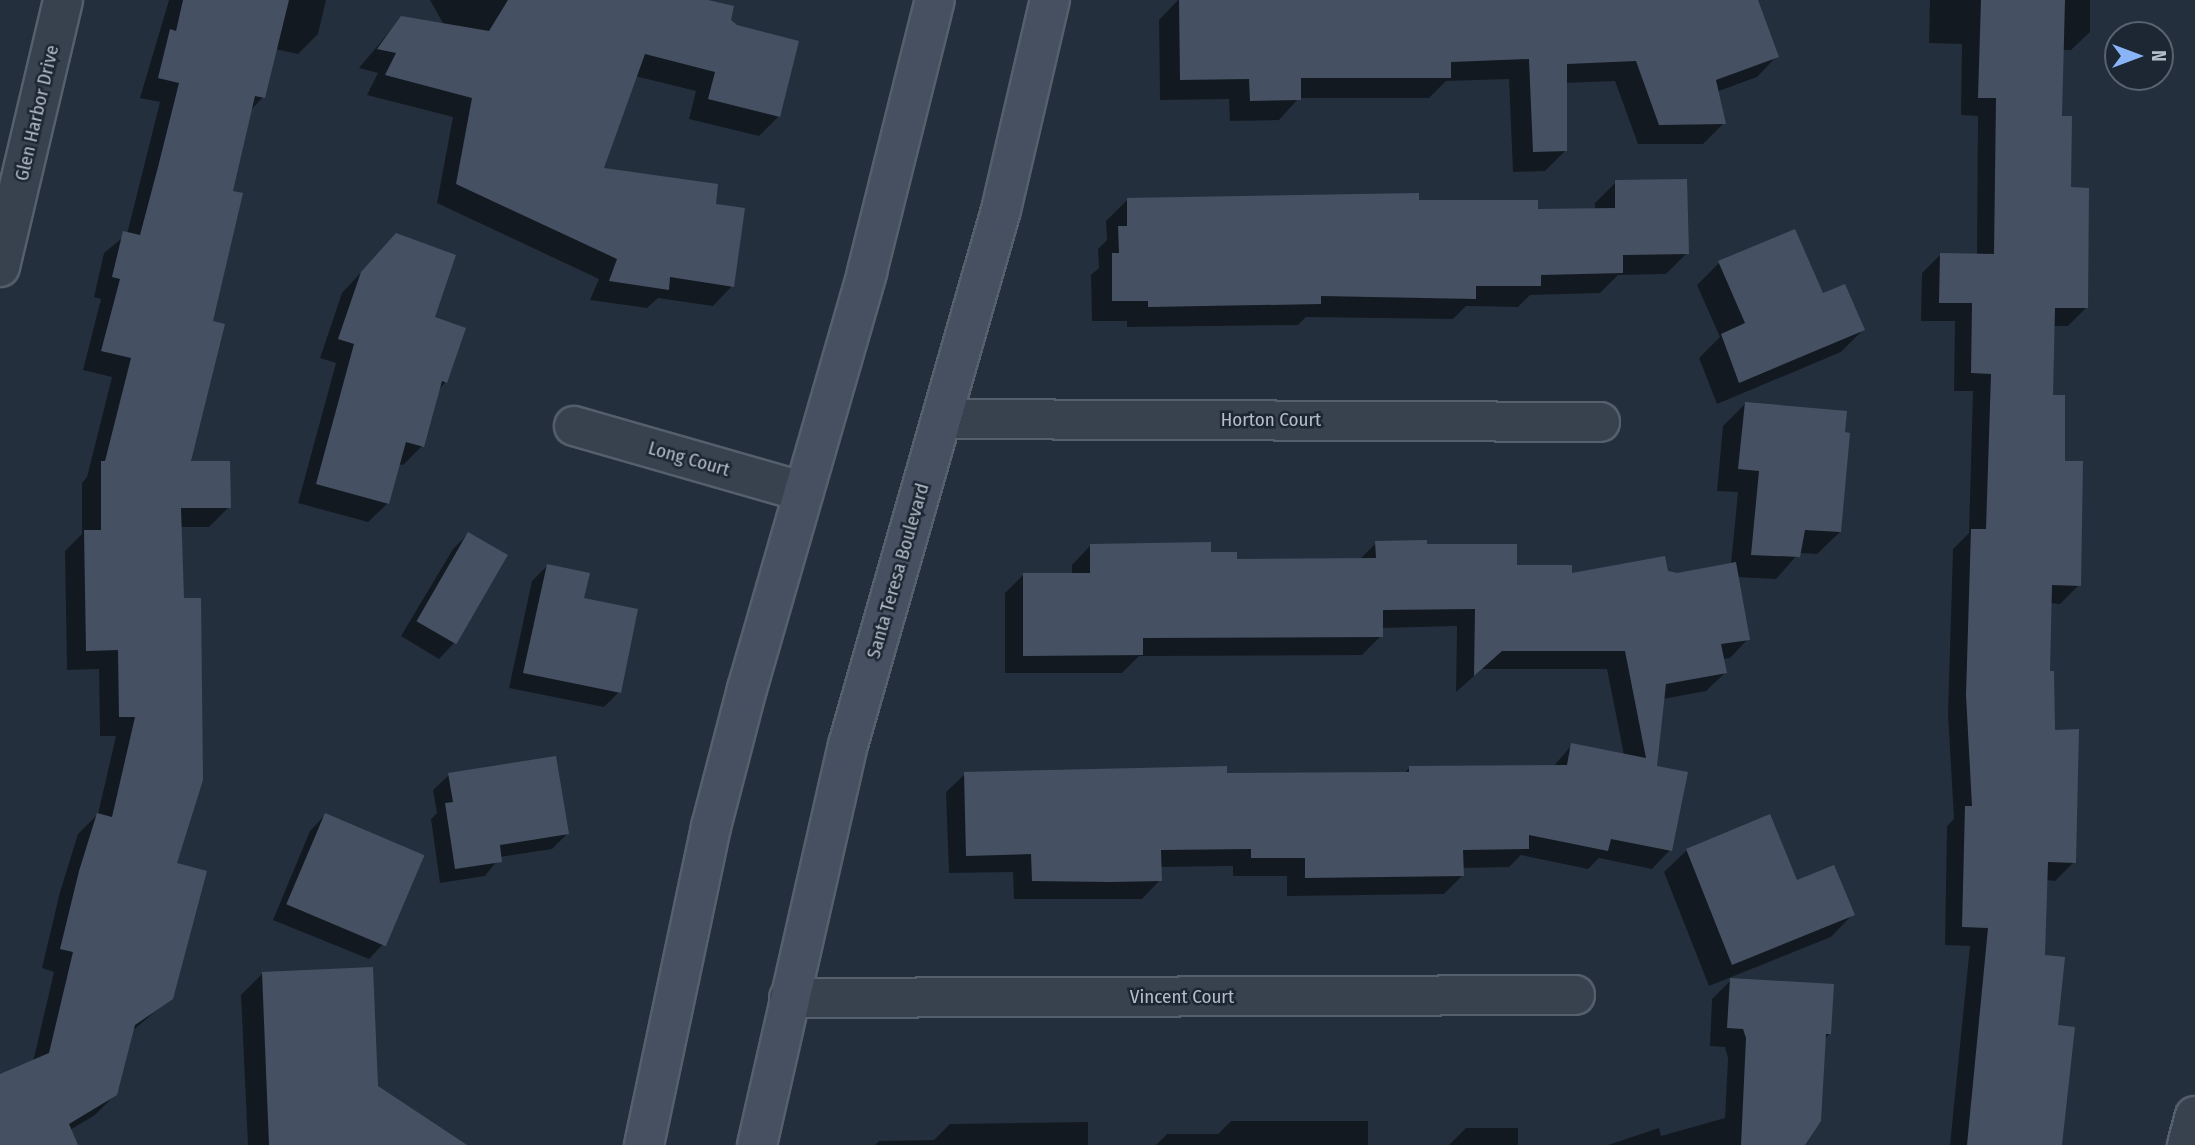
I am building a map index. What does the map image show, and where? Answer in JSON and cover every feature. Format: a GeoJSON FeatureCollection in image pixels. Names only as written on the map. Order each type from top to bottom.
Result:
{"type":"FeatureCollection","features":[{"type":"Feature","properties":{"kind":"main road"},"geometry":{"type":"LineString","coordinates":[[643,1145],[715,815],[867,272],[935,0]]}},
{"type":"Feature","properties":{"kind":"main road","name":"Santa Teresa Boulevard"},"geometry":{"type":"LineString","coordinates":[[757,1145],[848,745],[1001,210],[1050,0]]}},
{"type":"Feature","properties":{"kind":"street","name":"Glen Harbor Drive"},"geometry":{"type":"LineString","coordinates":[[0,267],[63,0]]}},
{"type":"Feature","properties":{"kind":"street","name":"Horton Court"},"geometry":{"type":"LineString","coordinates":[[942,419],[1600,422]]}},
{"type":"Feature","properties":{"kind":"street","name":"Long Court"},"geometry":{"type":"LineString","coordinates":[[574,426],[804,492]]}},
{"type":"Feature","properties":{"kind":"street","name":"Vincent Court"},"geometry":{"type":"LineString","coordinates":[[789,998],[1575,995]]}},
{"type":"Feature","properties":{"kind":"street"},"geometry":{"type":"LineString","coordinates":[[2187,1145],[2195,1116]]}},
{"type":"Feature","properties":{"kind":"building"},"geometry":{"type":"Polygon","coordinates":[[[183,0],[289,0],[265,98],[255,96],[233,191],[243,193],[213,321],[225,324],[191,461],[230,461],[231,508],[181,508],[184,598],[201,598],[203,780],[177,863],[207,871],[173,999],[135,1025],[117,1095],[69,1124],[78,1145],[0,1145],[0,1074],[49,1053],[73,952],[60,949],[79,871],[97,813],[112,817],[135,717],[119,717],[118,650],[86,651],[84,530],[101,530],[101,461],[105,461],[131,358],[101,351],[120,279],[112,277],[123,231],[140,235],[158,167],[179,83],[158,78],[170,29],[176,31],[183,0]]]}},
{"type":"Feature","properties":{"kind":"building"},"geometry":{"type":"Polygon","coordinates":[[[508,0],[708,0],[734,6],[731,20],[737,25],[799,41],[780,117],[708,99],[715,72],[645,54],[604,168],[718,184],[716,204],[745,208],[734,287],[670,277],[669,290],[609,281],[617,259],[456,184],[472,98],[385,75],[396,53],[377,49],[401,16],[489,31],[508,0]]]}},
{"type":"Feature","properties":{"kind":"building"},"geometry":{"type":"Polygon","coordinates":[[[1179,0],[1758,0],[1779,57],[1716,80],[1726,124],[1659,125],[1636,61],[1567,64],[1567,151],[1533,152],[1529,59],[1451,62],[1451,78],[1301,78],[1301,100],[1250,101],[1249,79],[1180,80],[1179,0]]]}},
{"type":"Feature","properties":{"kind":"building"},"geometry":{"type":"Polygon","coordinates":[[[1981,0],[2065,0],[2062,116],[2072,116],[2071,187],[2089,188],[2088,308],[2055,308],[2053,395],[2065,395],[2065,461],[2083,461],[2081,586],[2052,585],[2050,671],[2054,671],[2055,730],[2079,729],[2076,863],[2048,862],[2045,955],[2065,957],[2058,1025],[2075,1027],[2062,1145],[1967,1145],[1988,928],[1962,927],[1965,806],[1972,806],[1966,695],[1971,529],[1986,529],[1991,374],[1971,373],[1972,303],[1939,303],[1940,253],[1994,254],[1996,98],[1978,98],[1981,0]]]}},
{"type":"Feature","properties":{"kind":"building"},"geometry":{"type":"Polygon","coordinates":[[[1687,179],[1689,254],[1623,255],[1623,273],[1541,275],[1541,286],[1476,286],[1476,299],[1321,296],[1321,304],[1148,307],[1148,301],[1112,301],[1112,253],[1119,253],[1118,226],[1127,226],[1127,198],[1419,193],[1419,200],[1538,200],[1538,209],[1615,208],[1615,180],[1687,179]]]}},
{"type":"Feature","properties":{"kind":"building"},"geometry":{"type":"Polygon","coordinates":[[[1795,229],[1823,293],[1845,284],[1865,330],[1739,383],[1721,334],[1745,323],[1718,261],[1795,229]]]}},
{"type":"Feature","properties":{"kind":"building"},"geometry":{"type":"Polygon","coordinates":[[[396,233],[456,255],[435,317],[466,328],[447,383],[442,381],[424,447],[406,442],[389,504],[316,484],[354,344],[338,339],[361,272],[396,233]]]}},
{"type":"Feature","properties":{"kind":"building"},"geometry":{"type":"Polygon","coordinates":[[[1745,402],[1847,411],[1845,432],[1850,433],[1841,532],[1805,530],[1800,557],[1751,555],[1759,471],[1738,469],[1745,402]]]}},
{"type":"Feature","properties":{"kind":"building"},"geometry":{"type":"Polygon","coordinates":[[[468,532],[508,555],[456,644],[416,621],[468,532]]]}},
{"type":"Feature","properties":{"kind":"building"},"geometry":{"type":"Polygon","coordinates":[[[1427,540],[1427,544],[1517,544],[1517,565],[1572,565],[1572,573],[1665,556],[1668,571],[1677,573],[1736,562],[1750,640],[1721,644],[1727,673],[1666,684],[1657,766],[1688,772],[1672,851],[1611,839],[1608,851],[1529,835],[1529,849],[1463,850],[1464,876],[1305,878],[1305,858],[1251,858],[1251,849],[1161,850],[1162,881],[1110,882],[1032,881],[1031,854],[966,856],[964,772],[1227,766],[1227,773],[1409,772],[1409,766],[1567,765],[1571,743],[1646,758],[1625,651],[1502,651],[1474,676],[1475,609],[1383,610],[1383,637],[1143,638],[1143,655],[1023,656],[1023,573],[1090,573],[1090,544],[1211,542],[1211,552],[1237,552],[1237,559],[1376,558],[1375,541],[1427,540]]]}},
{"type":"Feature","properties":{"kind":"building"},"geometry":{"type":"Polygon","coordinates":[[[547,564],[590,573],[584,598],[638,609],[621,693],[523,673],[547,564]]]}},
{"type":"Feature","properties":{"kind":"building"},"geometry":{"type":"Polygon","coordinates":[[[556,756],[569,834],[500,845],[502,862],[455,869],[445,803],[453,802],[448,773],[556,756]]]}},
{"type":"Feature","properties":{"kind":"building"},"geometry":{"type":"Polygon","coordinates":[[[325,813],[424,855],[386,946],[286,904],[325,813]]]}},
{"type":"Feature","properties":{"kind":"building"},"geometry":{"type":"Polygon","coordinates":[[[1770,814],[1797,880],[1834,865],[1855,915],[1732,965],[1686,849],[1770,814]]]}},
{"type":"Feature","properties":{"kind":"building"},"geometry":{"type":"Polygon","coordinates":[[[373,967],[378,1086],[467,1145],[269,1145],[262,972],[373,967]]]}},
{"type":"Feature","properties":{"kind":"building"},"geometry":{"type":"Polygon","coordinates":[[[1730,978],[1834,984],[1831,1034],[1826,1034],[1821,1121],[1805,1145],[1741,1145],[1746,1038],[1743,1029],[1727,1028],[1730,978]]]}}]}
